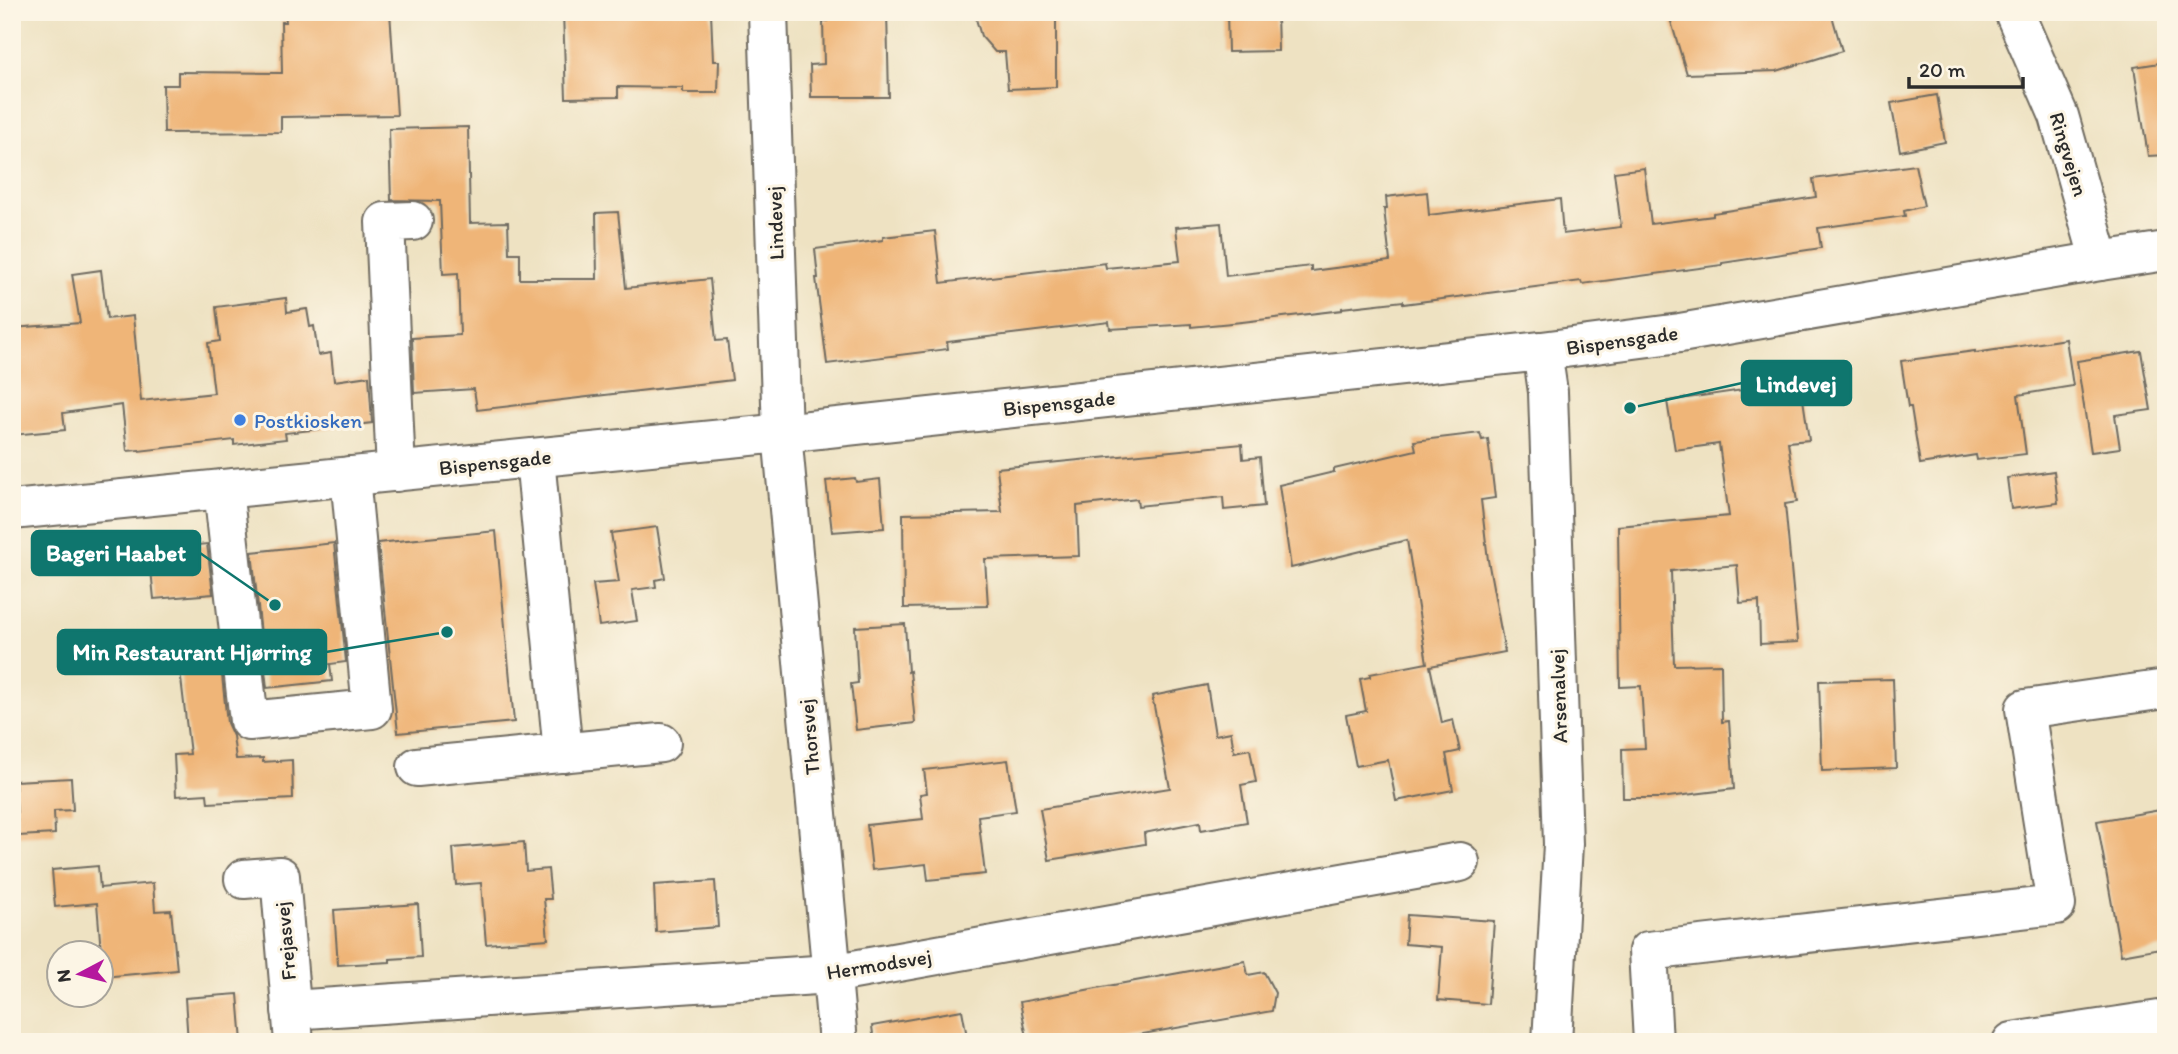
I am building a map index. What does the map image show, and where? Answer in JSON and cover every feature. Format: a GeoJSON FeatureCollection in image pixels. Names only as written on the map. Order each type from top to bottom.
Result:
{"type":"FeatureCollection","features":[{"type":"Feature","properties":{"kind":"street","name":"Lindevej"},"geometry":{"type":"LineString","coordinates":[[768,12],[782,433]]}},
{"type":"Feature","properties":{"kind":"street","name":"Ringvejen"},"geometry":{"type":"LineString","coordinates":[[2014,12],[2059,116],[2100,261]]}},
{"type":"Feature","properties":{"kind":"street"},"geometry":{"type":"LineString","coordinates":[[396,472],[385,222],[413,220]]}},
{"type":"Feature","properties":{"kind":"street","name":"Bispensgade"},"geometry":{"type":"LineString","coordinates":[[12,510],[782,433],[1542,351],[1680,333],[2166,251]]}},
{"type":"Feature","properties":{"kind":"street","name":"Arsenalvej"},"geometry":{"type":"LineString","coordinates":[[1542,351],[1548,391],[1563,844],[1552,1042]]}},
{"type":"Feature","properties":{"kind":"street","name":"Thorsvej"},"geometry":{"type":"LineString","coordinates":[[782,433],[838,1042]]}},
{"type":"Feature","properties":{"kind":"street"},"geometry":{"type":"LineString","coordinates":[[535,458],[562,752]]}},
{"type":"Feature","properties":{"kind":"street"},"geometry":{"type":"LineString","coordinates":[[223,489],[248,721],[372,709],[350,476]]}},
{"type":"Feature","properties":{"kind":"street"},"geometry":{"type":"LineString","coordinates":[[1653,1042],[1648,951],[2056,905],[2025,709],[2166,689]]}},
{"type":"Feature","properties":{"kind":"street"},"geometry":{"type":"LineString","coordinates":[[417,767],[661,743]]}},
{"type":"Feature","properties":{"kind":"street","name":"Hermodsvej"},"geometry":{"type":"LineString","coordinates":[[292,1026],[831,974],[1460,862]]}},
{"type":"Feature","properties":{"kind":"street","name":"Frejasvej"},"geometry":{"type":"LineString","coordinates":[[244,879],[280,876],[292,1026]]}},
{"type":"Feature","properties":{"kind":"street"},"geometry":{"type":"LineString","coordinates":[[2012,1042],[2166,1019]]}},
{"type":"Feature","properties":{"kind":"building"},"geometry":{"type":"Polygon","coordinates":[[[285,12],[390,12],[397,115],[281,117],[281,132],[164,133],[163,85],[178,85],[178,72],[282,73],[281,22],[286,22],[285,12]]]}},
{"type":"Feature","properties":{"kind":"building"},"geometry":{"type":"Polygon","coordinates":[[[563,12],[711,12],[713,61],[719,61],[718,93],[683,93],[683,88],[618,87],[618,97],[566,98],[563,12]]]}},
{"type":"Feature","properties":{"kind":"building"},"geometry":{"type":"Polygon","coordinates":[[[827,12],[887,12],[889,97],[811,97],[810,65],[824,64],[823,21],[827,21],[827,12]]]}},
{"type":"Feature","properties":{"kind":"building"},"geometry":{"type":"Polygon","coordinates":[[[974,12],[1013,12],[1014,16],[1022,18],[1056,17],[1056,87],[1008,89],[1005,52],[995,52],[981,36],[974,12]]]}},
{"type":"Feature","properties":{"kind":"building"},"geometry":{"type":"Polygon","coordinates":[[[1227,12],[1277,12],[1278,51],[1228,52],[1227,12]]]}},
{"type":"Feature","properties":{"kind":"building"},"geometry":{"type":"Polygon","coordinates":[[[1668,12],[1831,12],[1842,51],[1777,71],[1687,74],[1668,12]]]}},
{"type":"Feature","properties":{"kind":"building"},"geometry":{"type":"Polygon","coordinates":[[[2166,62],[2166,155],[2148,156],[2134,67],[2166,62]]]}},
{"type":"Feature","properties":{"kind":"building"},"geometry":{"type":"Polygon","coordinates":[[[1937,95],[1945,142],[1900,151],[1891,103],[1937,95]]]}},
{"type":"Feature","properties":{"kind":"building"},"geometry":{"type":"Polygon","coordinates":[[[468,127],[470,223],[508,222],[509,253],[520,253],[520,279],[597,279],[596,213],[618,212],[626,288],[710,279],[716,341],[727,340],[732,380],[477,410],[474,389],[414,393],[412,338],[460,335],[458,273],[443,274],[440,201],[391,200],[389,129],[468,127]]]}},
{"type":"Feature","properties":{"kind":"building"},"geometry":{"type":"Polygon","coordinates":[[[1915,165],[1924,206],[1904,211],[1905,216],[1818,228],[1821,248],[1582,284],[1581,281],[1242,322],[1191,327],[1191,324],[1110,329],[1109,322],[947,342],[948,349],[827,364],[815,249],[935,231],[941,283],[1105,263],[1106,268],[1180,261],[1176,227],[1221,223],[1226,276],[1311,266],[1311,271],[1390,261],[1384,209],[1387,209],[1386,197],[1427,192],[1429,215],[1560,199],[1563,234],[1621,227],[1614,172],[1644,168],[1651,224],[1713,216],[1713,213],[1816,197],[1813,179],[1915,165]]]}},
{"type":"Feature","properties":{"kind":"building"},"geometry":{"type":"Polygon","coordinates":[[[101,270],[107,319],[133,316],[141,401],[214,393],[208,343],[220,341],[216,307],[286,298],[287,312],[307,309],[310,327],[314,326],[318,355],[331,353],[334,381],[369,376],[372,423],[285,433],[286,439],[234,445],[234,440],[127,451],[122,405],[63,413],[65,430],[12,435],[12,328],[80,323],[72,274],[101,270]]]}},
{"type":"Feature","properties":{"kind":"building"},"geometry":{"type":"Polygon","coordinates":[[[2066,339],[2073,386],[2018,395],[2026,454],[1977,460],[1976,455],[1920,464],[1901,361],[2066,339]]]}},
{"type":"Feature","properties":{"kind":"building"},"geometry":{"type":"Polygon","coordinates":[[[2141,351],[2151,410],[2115,415],[2120,448],[2091,452],[2077,361],[2141,351]]]}},
{"type":"Feature","properties":{"kind":"building"},"geometry":{"type":"Polygon","coordinates":[[[1798,365],[1809,440],[1788,442],[1797,502],[1785,504],[1798,642],[1760,644],[1759,601],[1740,603],[1737,565],[1671,571],[1674,665],[1721,664],[1722,722],[1729,721],[1734,789],[1660,798],[1623,798],[1622,749],[1645,748],[1641,686],[1620,687],[1618,526],[1729,516],[1719,444],[1675,450],[1667,401],[1757,388],[1754,371],[1798,365]]]}},
{"type":"Feature","properties":{"kind":"building"},"geometry":{"type":"Polygon","coordinates":[[[1480,433],[1482,440],[1488,439],[1495,498],[1481,500],[1488,560],[1505,652],[1430,666],[1442,723],[1453,720],[1460,751],[1446,754],[1453,790],[1396,801],[1388,760],[1356,766],[1346,715],[1366,711],[1360,679],[1370,677],[1370,674],[1427,663],[1407,540],[1291,568],[1279,485],[1416,450],[1414,441],[1480,433]]]}},
{"type":"Feature","properties":{"kind":"building"},"geometry":{"type":"Polygon","coordinates":[[[1242,444],[1243,459],[1260,457],[1264,506],[1224,510],[1223,497],[1138,506],[1137,499],[1077,506],[1079,556],[985,559],[988,606],[904,608],[903,514],[1002,512],[997,468],[1242,444]]]}},
{"type":"Feature","properties":{"kind":"building"},"geometry":{"type":"Polygon","coordinates":[[[2054,471],[2058,503],[2011,509],[2007,478],[2054,471]]]}},
{"type":"Feature","properties":{"kind":"building"},"geometry":{"type":"Polygon","coordinates":[[[855,478],[856,482],[880,479],[884,528],[832,532],[826,481],[855,478]]]}},
{"type":"Feature","properties":{"kind":"building"},"geometry":{"type":"Polygon","coordinates":[[[657,527],[665,578],[655,580],[656,587],[632,590],[637,621],[599,626],[593,584],[619,582],[611,533],[657,527]]]}},
{"type":"Feature","properties":{"kind":"building"},"geometry":{"type":"Polygon","coordinates":[[[496,531],[514,722],[398,733],[378,543],[496,531]]]}},
{"type":"Feature","properties":{"kind":"building"},"geometry":{"type":"Polygon","coordinates":[[[334,543],[346,662],[330,664],[332,681],[267,688],[252,552],[334,543]]]}},
{"type":"Feature","properties":{"kind":"building"},"geometry":{"type":"Polygon","coordinates":[[[207,544],[213,594],[154,599],[149,550],[207,544]]]}},
{"type":"Feature","properties":{"kind":"building"},"geometry":{"type":"Polygon","coordinates":[[[905,624],[915,723],[856,730],[851,684],[858,683],[855,627],[905,624]]]}},
{"type":"Feature","properties":{"kind":"building"},"geometry":{"type":"Polygon","coordinates":[[[221,666],[227,723],[233,736],[236,759],[263,758],[263,762],[292,760],[293,799],[208,803],[207,794],[176,796],[174,755],[190,754],[180,670],[221,666]]]}},
{"type":"Feature","properties":{"kind":"building"},"geometry":{"type":"Polygon","coordinates":[[[1893,679],[1896,768],[1822,771],[1819,681],[1893,679]]]}},
{"type":"Feature","properties":{"kind":"building"},"geometry":{"type":"Polygon","coordinates":[[[1207,685],[1215,735],[1231,732],[1234,752],[1250,749],[1256,782],[1241,785],[1247,822],[1201,830],[1200,822],[1144,833],[1145,844],[1049,860],[1040,809],[1170,788],[1152,696],[1207,685]]]}},
{"type":"Feature","properties":{"kind":"building"},"geometry":{"type":"Polygon","coordinates":[[[1008,760],[1016,811],[978,816],[985,874],[928,880],[926,864],[872,870],[867,825],[923,819],[920,794],[927,793],[924,770],[1008,760]]]}},
{"type":"Feature","properties":{"kind":"building"},"geometry":{"type":"Polygon","coordinates":[[[71,778],[73,810],[54,811],[55,834],[18,836],[15,781],[71,778]]]}},
{"type":"Feature","properties":{"kind":"building"},"geometry":{"type":"Polygon","coordinates":[[[2166,809],[2166,947],[2121,955],[2097,821],[2166,809]]]}},
{"type":"Feature","properties":{"kind":"building"},"geometry":{"type":"Polygon","coordinates":[[[524,842],[526,871],[548,869],[551,899],[544,899],[548,939],[486,944],[481,883],[456,885],[453,848],[524,842]]]}},
{"type":"Feature","properties":{"kind":"building"},"geometry":{"type":"Polygon","coordinates":[[[98,866],[100,888],[153,883],[155,911],[171,910],[177,970],[116,976],[116,939],[100,939],[97,903],[55,907],[52,870],[98,866]]]}},
{"type":"Feature","properties":{"kind":"building"},"geometry":{"type":"Polygon","coordinates":[[[715,881],[718,927],[656,932],[654,885],[715,881]]]}},
{"type":"Feature","properties":{"kind":"building"},"geometry":{"type":"Polygon","coordinates":[[[418,904],[421,957],[338,965],[334,910],[418,904]]]}},
{"type":"Feature","properties":{"kind":"building"},"geometry":{"type":"Polygon","coordinates":[[[1407,915],[1494,921],[1488,1004],[1438,1000],[1442,947],[1405,944],[1407,915]]]}},
{"type":"Feature","properties":{"kind":"building"},"geometry":{"type":"Polygon","coordinates":[[[1245,961],[1248,975],[1264,972],[1275,993],[1272,1011],[1098,1042],[1028,1042],[1020,1002],[1245,961]]]}},
{"type":"Feature","properties":{"kind":"building"},"geometry":{"type":"Polygon","coordinates":[[[238,994],[242,1042],[188,1042],[185,998],[238,994]]]}},
{"type":"Feature","properties":{"kind":"building"},"geometry":{"type":"Polygon","coordinates":[[[962,1010],[968,1042],[874,1042],[872,1026],[962,1010]]]}},
{"type":"Feature","properties":{"kind":"place","name":"Lindevej"},"geometry":{"type":"Point","coordinates":[1630,408]}},
{"type":"Feature","properties":{"kind":"place","name":"Postkiosken"},"geometry":{"type":"Point","coordinates":[240,420]}},
{"type":"Feature","properties":{"kind":"place","name":"Bageri Haabet"},"geometry":{"type":"Point","coordinates":[275,605]}},
{"type":"Feature","properties":{"kind":"place","name":"Min Restaurant Hjørring"},"geometry":{"type":"Point","coordinates":[447,632]}}]}
